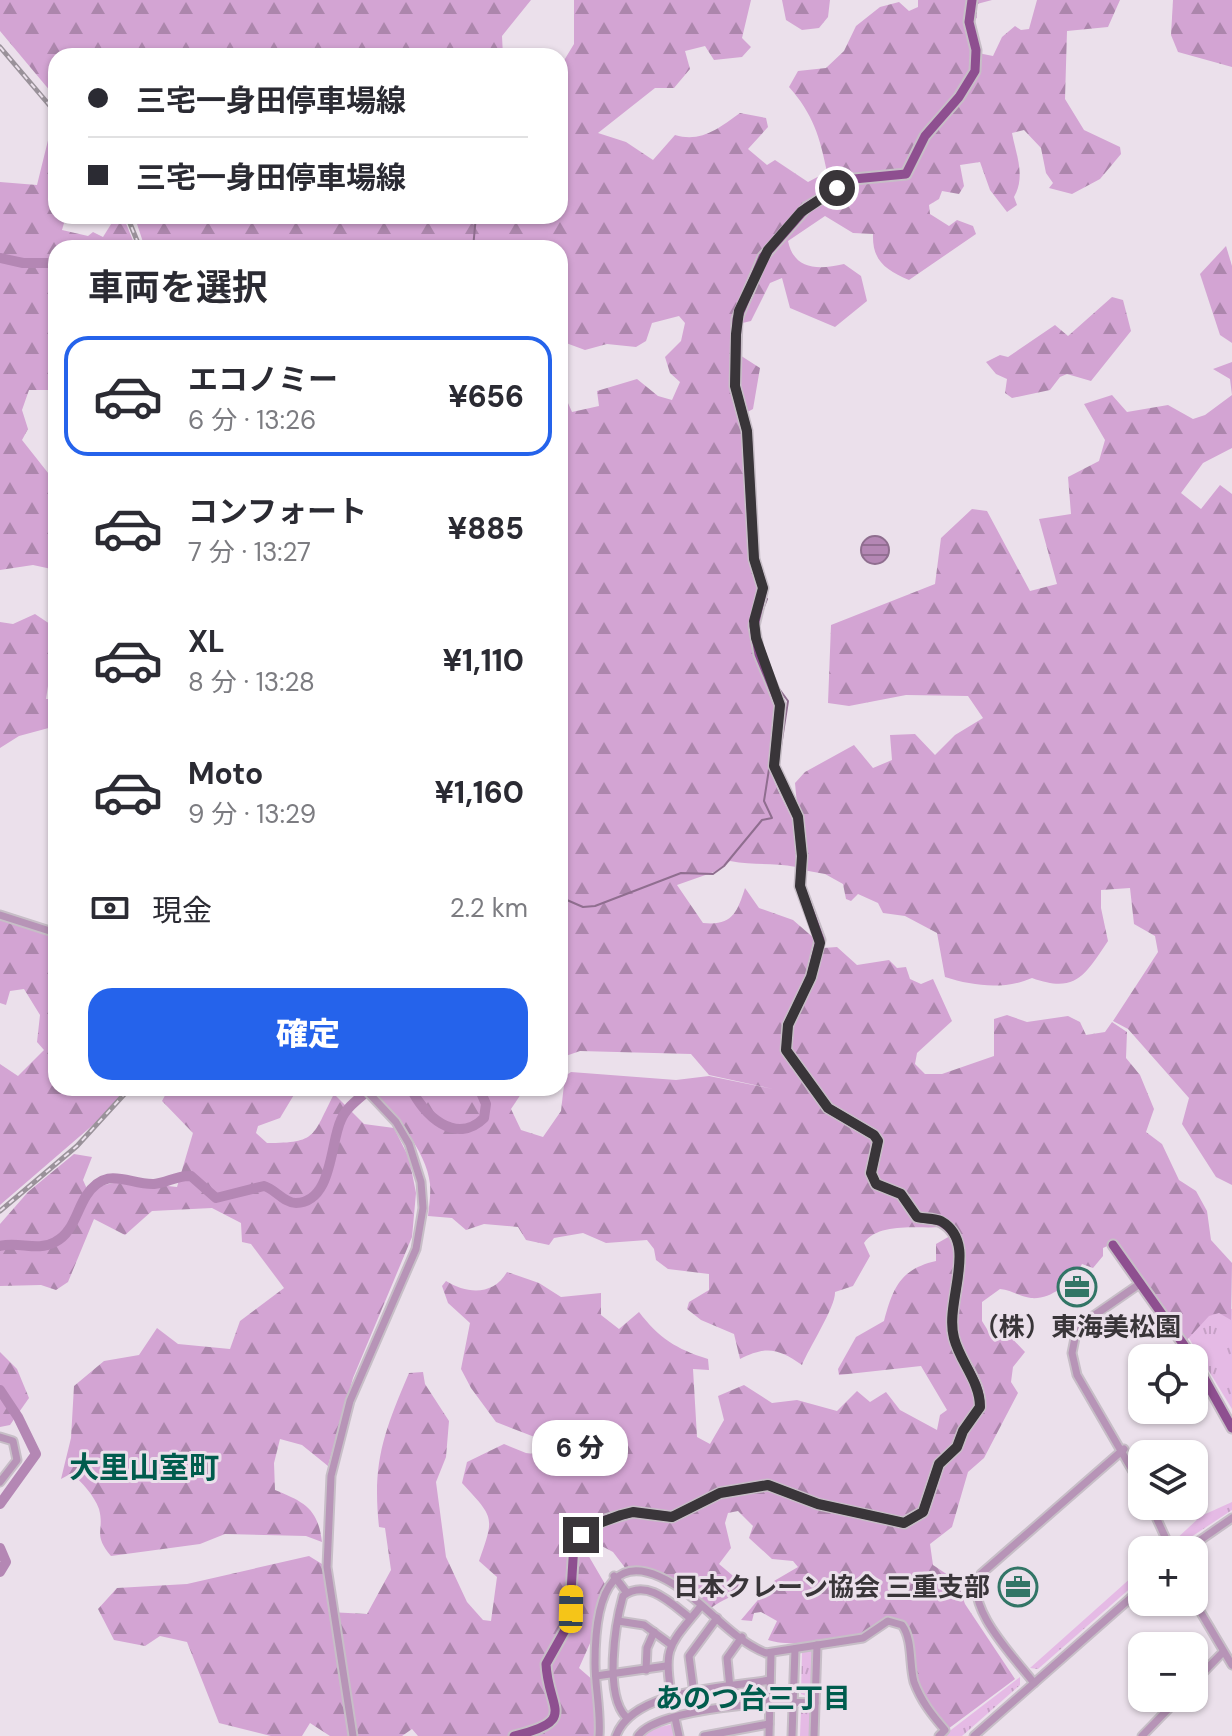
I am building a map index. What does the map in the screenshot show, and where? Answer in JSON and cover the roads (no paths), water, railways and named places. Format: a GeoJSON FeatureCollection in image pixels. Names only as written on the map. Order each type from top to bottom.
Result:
{"type":"FeatureCollection","features":[{"type":"Feature","properties":{"kind":"main road"},"geometry":{"type":"LineString","coordinates":[[514,1736],[540,1730],[553,1718],[555,1706],[546,1664],[569,1623],[572,1549],[588,1529],[628,1513],[672,1517],[720,1493],[768,1485],[818,1504],[904,1523],[923,1512],[939,1464],[957,1447],[963,1431],[980,1407],[969,1366],[953,1334],[951,1300],[961,1262],[953,1232],[938,1220],[917,1217],[901,1194],[876,1184],[871,1173],[878,1141],[874,1135],[828,1108],[786,1050],[788,1025],[811,977],[820,943],[800,886],[802,856],[798,817],[774,766],[780,705],[759,654],[754,626],[763,588],[755,565],[749,443],[735,386],[739,311],[772,245],[807,207],[847,183],[864,177],[906,174],[928,132],[970,81],[977,60],[969,22],[972,0]]}},
{"type":"Feature","properties":{"kind":"main road"},"geometry":{"type":"LineString","coordinates":[[1113,1245],[1184,1344]]}},
{"type":"Feature","properties":{"kind":"main road"},"geometry":{"type":"LineString","coordinates":[[1208,1384],[1232,1428]]}},
{"type":"Feature","properties":{"kind":"street"},"geometry":{"type":"LineString","coordinates":[[0,915],[48,930]]}},
{"type":"Feature","properties":{"kind":"street"},"geometry":{"type":"LineString","coordinates":[[353,1736],[327,1567],[331,1476],[350,1401],[416,1249],[423,1208],[414,1155],[396,1122],[372,1096]]}},
{"type":"Feature","properties":{"kind":"street"},"geometry":{"type":"LineString","coordinates":[[1128,1457],[1077,1375],[1072,1348],[1086,1321],[1141,1283]]}},
{"type":"Feature","properties":{"kind":"street"},"geometry":{"type":"LineString","coordinates":[[0,1437],[13,1441],[17,1460],[0,1482]]}},
{"type":"Feature","properties":{"kind":"street"},"geometry":{"type":"LineString","coordinates":[[1034,1683],[978,1606],[975,1584],[981,1574],[1124,1449]]}},
{"type":"Feature","properties":{"kind":"street"},"geometry":{"type":"LineString","coordinates":[[1206,1536],[1232,1518]]}},
{"type":"Feature","properties":{"kind":"street"},"geometry":{"type":"LineString","coordinates":[[600,1736],[596,1647],[605,1593],[614,1576],[626,1571],[660,1575],[757,1649],[771,1653],[863,1638],[888,1621],[902,1625],[906,1631],[914,1681],[927,1710],[945,1730],[939,1736]]}},
{"type":"Feature","properties":{"kind":"street"},"geometry":{"type":"LineString","coordinates":[[614,1576],[627,1593]]}},
{"type":"Feature","properties":{"kind":"street"},"geometry":{"type":"LineString","coordinates":[[627,1593],[637,1590],[660,1594],[690,1618]]}},
{"type":"Feature","properties":{"kind":"street"},"geometry":{"type":"LineString","coordinates":[[626,1717],[617,1704],[614,1675],[618,1621],[627,1593]]}},
{"type":"Feature","properties":{"kind":"street"},"geometry":{"type":"LineString","coordinates":[[974,1736],[1128,1600]]}},
{"type":"Feature","properties":{"kind":"street"},"geometry":{"type":"LineString","coordinates":[[679,1736],[666,1666],[670,1644],[701,1606]]}},
{"type":"Feature","properties":{"kind":"street"},"geometry":{"type":"LineString","coordinates":[[1203,1616],[1232,1665]]}},
{"type":"Feature","properties":{"kind":"street"},"geometry":{"type":"LineString","coordinates":[[694,1694],[689,1656],[717,1618]]}},
{"type":"Feature","properties":{"kind":"street"},"geometry":{"type":"LineString","coordinates":[[618,1621],[639,1623],[670,1644]]}},
{"type":"Feature","properties":{"kind":"street"},"geometry":{"type":"LineString","coordinates":[[646,1670],[647,1648],[654,1632]]}},
{"type":"Feature","properties":{"kind":"street"},"geometry":{"type":"LineString","coordinates":[[730,1688],[727,1658],[742,1637]]}},
{"type":"Feature","properties":{"kind":"street"},"geometry":{"type":"LineString","coordinates":[[814,1736],[817,1645]]}},
{"type":"Feature","properties":{"kind":"street"},"geometry":{"type":"LineString","coordinates":[[792,1736],[795,1649]]}},
{"type":"Feature","properties":{"kind":"street"},"geometry":{"type":"LineString","coordinates":[[1208,1668],[1223,1652]]}},
{"type":"Feature","properties":{"kind":"street"},"geometry":{"type":"LineString","coordinates":[[769,1736],[771,1653]]}},
{"type":"Feature","properties":{"kind":"street"},"geometry":{"type":"LineString","coordinates":[[596,1676],[666,1666]]}},
{"type":"Feature","properties":{"kind":"street"},"geometry":{"type":"LineString","coordinates":[[616,1736],[626,1717],[646,1704],[770,1680]]}},
{"type":"Feature","properties":{"kind":"street"},"geometry":{"type":"LineString","coordinates":[[638,1736],[649,1725],[676,1718],[770,1703],[815,1703]]}},
{"type":"Feature","properties":{"kind":"street"},"geometry":{"type":"LineString","coordinates":[[1142,1736],[1165,1712]]}},
{"type":"Feature","properties":{"kind":"street"},"geometry":{"type":"LineString","coordinates":[[704,1736],[769,1724]]}},
{"type":"Feature","properties":{"kind":"waterway"},"geometry":{"type":"LineString","coordinates":[[474,240],[475,224]]}},
{"type":"Feature","properties":{"kind":"waterway"},"geometry":{"type":"LineString","coordinates":[[0,258],[23,263],[48,263]]}},
{"type":"Feature","properties":{"kind":"waterway"},"geometry":{"type":"LineString","coordinates":[[762,612],[767,599]]}},
{"type":"Feature","properties":{"kind":"waterway"},"geometry":{"type":"LineString","coordinates":[[760,638],[770,669]]}},
{"type":"Feature","properties":{"kind":"waterway"},"geometry":{"type":"LineString","coordinates":[[777,686],[788,701],[781,746]]}},
{"type":"Feature","properties":{"kind":"waterway"},"geometry":{"type":"LineString","coordinates":[[568,900],[583,907],[595,906],[681,873],[713,874],[724,866],[762,820],[772,818],[764,801],[772,750]]}},
{"type":"Feature","properties":{"kind":"waterway"},"geometry":{"type":"LineString","coordinates":[[0,1246],[41,1246],[55,1242],[70,1228],[94,1186],[110,1178],[154,1184],[191,1176],[216,1198],[264,1186],[292,1202],[308,1200],[324,1182],[343,1115],[361,1096]]}},
{"type":"Feature","properties":{"kind":"waterway"},"geometry":{"type":"LineString","coordinates":[[415,1096],[432,1117],[442,1124],[462,1129],[484,1118],[486,1104],[482,1096]]}},
{"type":"Feature","properties":{"kind":"waterway"},"geometry":{"type":"LineString","coordinates":[[0,1390],[18,1417],[36,1454],[0,1504]]}},
{"type":"Feature","properties":{"kind":"waterway"},"geometry":{"type":"LineString","coordinates":[[0,1548],[6,1562],[0,1572]]}},
{"type":"Feature","properties":{"kind":"railway"},"geometry":{"type":"LineString","coordinates":[[0,47],[48,104]]}},
{"type":"Feature","properties":{"kind":"railway"},"geometry":{"type":"LineString","coordinates":[[130,224],[137,240]]}},
{"type":"Feature","properties":{"kind":"railway"},"geometry":{"type":"LineString","coordinates":[[0,1211],[77,1146],[123,1096]]}},
{"type":"Feature","properties":{"kind":"place","name":"（株）東海美松園"},"geometry":{"type":"Point","coordinates":[1077,1287]}},
{"type":"Feature","properties":{"kind":"place","name":"日本クレーン協会 三重支部"},"geometry":{"type":"Point","coordinates":[1018,1587]}},
{"type":"Feature","properties":{"kind":"district","name":"大里山室町"},"geometry":{"type":"Point","coordinates":[144,1467]}},
{"type":"Feature","properties":{"kind":"district","name":"あのつ台三丁目"},"geometry":{"type":"Point","coordinates":[753,1698]}}]}
